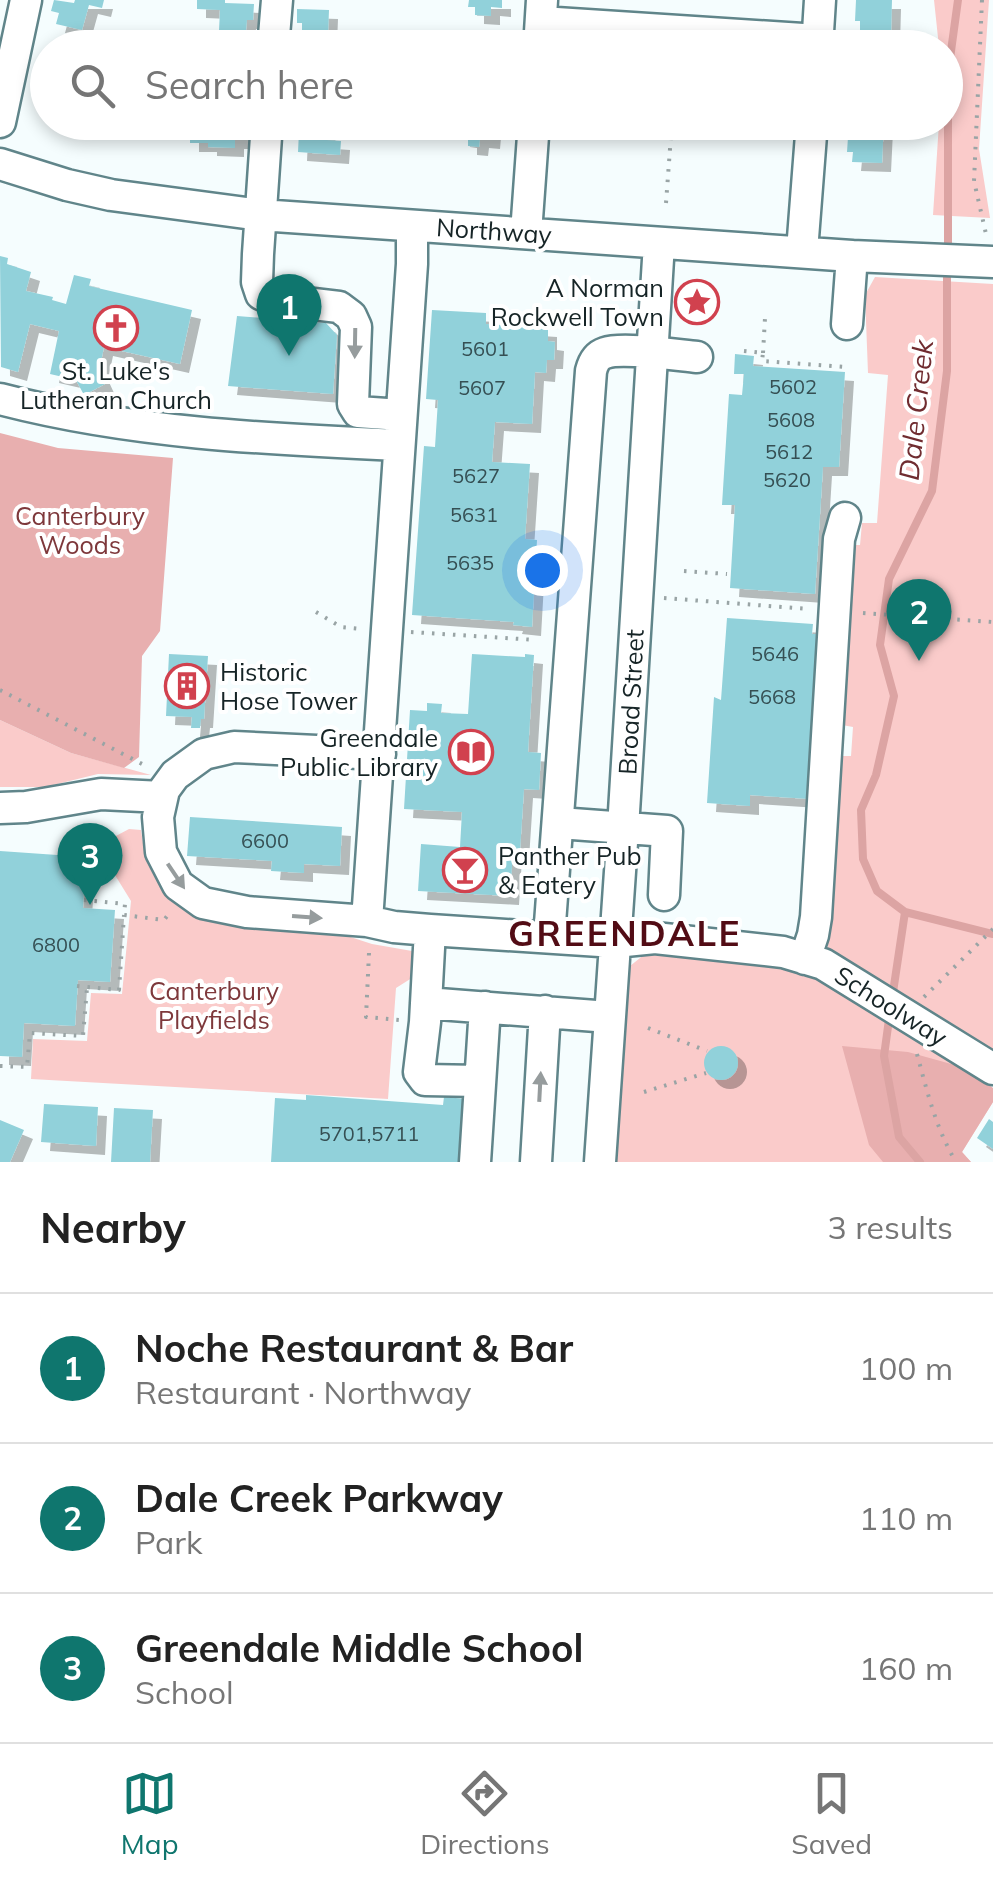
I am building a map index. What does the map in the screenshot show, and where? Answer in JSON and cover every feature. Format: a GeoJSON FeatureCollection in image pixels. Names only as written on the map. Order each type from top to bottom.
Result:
{"type":"FeatureCollection","features":[{"type":"Feature","properties":{"kind":"street"},"geometry":{"type":"LineString","coordinates":[[0,122],[26,0]]}},
{"type":"Feature","properties":{"kind":"street"},"geometry":{"type":"LineString","coordinates":[[274,30],[277,0]]}},
{"type":"Feature","properties":{"kind":"street"},"geometry":{"type":"LineString","coordinates":[[819,30],[820,0]]}},
{"type":"Feature","properties":{"kind":"street"},"geometry":{"type":"LineString","coordinates":[[541,23],[633,30]]}},
{"type":"Feature","properties":{"kind":"street"},"geometry":{"type":"LineString","coordinates":[[266,140],[257,282],[261,294],[271,299],[339,307],[351,316],[356,327],[353,404],[358,412],[400,430]]}},
{"type":"Feature","properties":{"kind":"street"},"geometry":{"type":"LineString","coordinates":[[526,232],[533,140]]}},
{"type":"Feature","properties":{"kind":"street"},"geometry":{"type":"LineString","coordinates":[[802,251],[811,140]]}},
{"type":"Feature","properties":{"kind":"street","name":"Northway"},"geometry":{"type":"LineString","coordinates":[[0,164],[112,195],[260,215],[852,256],[915,259],[983,254]]}},
{"type":"Feature","properties":{"kind":"street"},"geometry":{"type":"LineString","coordinates":[[367,921],[412,226]]}},
{"type":"Feature","properties":{"kind":"street","name":"Broad Street"},"geometry":{"type":"LineString","coordinates":[[600,1162],[660,243]]}},
{"type":"Feature","properties":{"kind":"street"},"geometry":{"type":"LineString","coordinates":[[847,324],[852,256]]}},
{"type":"Feature","properties":{"kind":"street"},"geometry":{"type":"LineString","coordinates":[[549,937],[590,372],[599,355],[616,351],[696,356]]}},
{"type":"Feature","properties":{"kind":"street"},"geometry":{"type":"LineString","coordinates":[[0,400],[174,430],[400,430]]}},
{"type":"Feature","properties":{"kind":"street"},"geometry":{"type":"LineString","coordinates":[[805,959],[816,917],[841,612],[839,539],[845,518]]}},
{"type":"Feature","properties":{"kind":"street"},"geometry":{"type":"LineString","coordinates":[[0,808],[169,786],[204,754],[234,747],[380,754]]}},
{"type":"Feature","properties":{"kind":"street","name":"Schoolway"},"geometry":{"type":"LineString","coordinates":[[169,786],[158,818],[161,852],[178,885],[203,903],[248,912],[367,921],[394,927],[615,942],[655,938],[783,952],[823,964],[993,1069]]}},
{"type":"Feature","properties":{"kind":"street"},"geometry":{"type":"LineString","coordinates":[[559,823],[666,831],[664,895]]}},
{"type":"Feature","properties":{"kind":"street"},"geometry":{"type":"LineString","coordinates":[[430,930],[419,1072],[425,1080],[480,1081]]}},
{"type":"Feature","properties":{"kind":"street"},"geometry":{"type":"LineString","coordinates":[[425,1013],[485,1007],[609,1017]]}},
{"type":"Feature","properties":{"kind":"street"},"geometry":{"type":"LineString","coordinates":[[474,1162],[485,1007]]}},
{"type":"Feature","properties":{"kind":"street"},"geometry":{"type":"LineString","coordinates":[[536,1162],[544,1011]]}},
{"type":"Feature","properties":{"kind":"path"},"geometry":{"type":"LineString","coordinates":[[982,0],[974,181],[983,254]]}},
{"type":"Feature","properties":{"kind":"path"},"geometry":{"type":"LineString","coordinates":[[666,203],[671,140]]}},
{"type":"Feature","properties":{"kind":"path"},"geometry":{"type":"LineString","coordinates":[[764,318],[762,361],[846,367]]}},
{"type":"Feature","properties":{"kind":"path"},"geometry":{"type":"LineString","coordinates":[[744,351],[763,353]]}},
{"type":"Feature","properties":{"kind":"path"},"geometry":{"type":"LineString","coordinates":[[684,571],[728,574]]}},
{"type":"Feature","properties":{"kind":"path"},"geometry":{"type":"LineString","coordinates":[[539,590],[574,592]]}},
{"type":"Feature","properties":{"kind":"path"},"geometry":{"type":"LineString","coordinates":[[638,597],[993,622]]}},
{"type":"Feature","properties":{"kind":"path"},"geometry":{"type":"LineString","coordinates":[[316,612],[341,627],[536,640]]}},
{"type":"Feature","properties":{"kind":"path"},"geometry":{"type":"LineString","coordinates":[[0,690],[138,764],[169,786]]}},
{"type":"Feature","properties":{"kind":"path"},"geometry":{"type":"LineString","coordinates":[[82,987],[118,990],[125,904],[84,900]]}},
{"type":"Feature","properties":{"kind":"path"},"geometry":{"type":"LineString","coordinates":[[124,915],[164,920],[174,907]]}},
{"type":"Feature","properties":{"kind":"path"},"geometry":{"type":"LineString","coordinates":[[956,1162],[930,1104],[916,1048],[919,1004],[993,928]]}},
{"type":"Feature","properties":{"kind":"path"},"geometry":{"type":"LineString","coordinates":[[369,953],[366,1018],[425,1013]]}},
{"type":"Feature","properties":{"kind":"path"},"geometry":{"type":"LineString","coordinates":[[0,1066],[27,1067],[30,1033],[83,1036],[82,980]]}},
{"type":"Feature","properties":{"kind":"path"},"geometry":{"type":"LineString","coordinates":[[648,1028],[708,1051]]}},
{"type":"Feature","properties":{"kind":"path"},"geometry":{"type":"LineString","coordinates":[[644,1092],[706,1073]]}},
{"type":"Feature","properties":{"kind":"green space"},"geometry":{"type":"Polygon","coordinates":[[[934,0],[989,0],[979,149],[990,218],[933,215],[938,140],[963,140],[963,30],[937,30],[934,0]]]}},
{"type":"Feature","properties":{"kind":"green space"},"geometry":{"type":"Polygon","coordinates":[[[875,277],[993,284],[993,1057],[827,955],[840,756],[851,756],[853,727],[842,725],[844,545],[860,545],[862,523],[877,523],[888,375],[868,373],[865,295],[875,277]]]}},
{"type":"Feature","properties":{"kind":"green space","name":"Canterbury Woods"},"geometry":{"type":"Polygon","coordinates":[[[0,433],[58,448],[173,458],[160,631],[142,656],[139,757],[124,768],[71,753],[0,720],[0,433]]]}},
{"type":"Feature","properties":{"kind":"green space"},"geometry":{"type":"Polygon","coordinates":[[[0,720],[71,753],[151,775],[98,774],[45,787],[0,787],[0,720]]]}},
{"type":"Feature","properties":{"kind":"green space","name":"Canterbury Playfields"},"geometry":{"type":"Polygon","coordinates":[[[129,829],[141,830],[145,856],[155,877],[188,913],[245,925],[335,932],[412,951],[417,956],[415,976],[396,988],[388,1099],[31,1079],[33,1039],[87,1041],[91,993],[122,994],[131,901],[97,846],[129,829]]]}},
{"type":"Feature","properties":{"kind":"green space"},"geometry":{"type":"Polygon","coordinates":[[[645,954],[738,961],[806,975],[828,984],[993,1088],[993,1102],[962,1152],[971,1162],[615,1162],[628,976],[630,966],[645,954]]]}},
{"type":"Feature","properties":{"kind":"green space"},"geometry":{"type":"Polygon","coordinates":[[[842,1046],[908,1052],[962,1067],[993,1088],[993,1102],[962,1152],[971,1162],[883,1162],[869,1145],[842,1046]]]}},
{"type":"Feature","properties":{"kind":"building"},"geometry":{"type":"Polygon","coordinates":[[[54,0],[104,0],[102,8],[89,5],[82,30],[56,24],[59,13],[51,11],[54,0]]]}},
{"type":"Feature","properties":{"kind":"building"},"geometry":{"type":"Polygon","coordinates":[[[197,0],[254,4],[253,20],[247,20],[246,30],[219,30],[220,10],[197,9],[197,0]]]}},
{"type":"Feature","properties":{"kind":"building"},"geometry":{"type":"Polygon","coordinates":[[[469,0],[502,0],[502,8],[491,7],[491,16],[475,15],[475,7],[468,7],[469,0]]]}},
{"type":"Feature","properties":{"kind":"building"},"geometry":{"type":"Polygon","coordinates":[[[856,0],[892,0],[891,30],[860,30],[860,21],[855,21],[856,0]]]}},
{"type":"Feature","properties":{"kind":"building"},"geometry":{"type":"Polygon","coordinates":[[[297,9],[329,10],[328,30],[302,30],[302,23],[297,23],[297,9]]]}},
{"type":"Feature","properties":{"kind":"building"},"geometry":{"type":"Polygon","coordinates":[[[235,140],[235,148],[208,147],[208,143],[190,143],[235,140]]]}},
{"type":"Feature","properties":{"kind":"building"},"geometry":{"type":"Polygon","coordinates":[[[299,140],[341,141],[340,155],[298,152],[299,140]]]}},
{"type":"Feature","properties":{"kind":"building"},"geometry":{"type":"Polygon","coordinates":[[[468,140],[480,140],[479,147],[468,146],[468,140]]]}},
{"type":"Feature","properties":{"kind":"building"},"geometry":{"type":"Polygon","coordinates":[[[848,140],[883,140],[882,163],[852,162],[853,152],[847,152],[848,140]]]}},
{"type":"Feature","properties":{"kind":"building","name":"St. Luke's Lutheran Church"},"geometry":{"type":"Polygon","coordinates":[[[0,256],[8,258],[7,264],[31,272],[26,291],[66,304],[74,275],[91,279],[89,286],[192,310],[180,364],[104,347],[99,371],[105,384],[84,395],[76,380],[50,374],[59,331],[30,324],[18,372],[1,367],[0,256]]]}},
{"type":"Feature","properties":{"kind":"building"},"geometry":{"type":"Polygon","coordinates":[[[432,310],[486,313],[486,324],[548,328],[548,341],[555,342],[554,360],[547,360],[546,373],[535,372],[532,424],[495,422],[492,462],[530,464],[525,539],[537,540],[532,627],[513,625],[514,622],[412,615],[424,446],[435,447],[438,400],[426,399],[432,310]]]}},
{"type":"Feature","properties":{"kind":"building"},"geometry":{"type":"Polygon","coordinates":[[[237,316],[326,323],[337,335],[333,394],[228,386],[237,316]]]}},
{"type":"Feature","properties":{"kind":"building"},"geometry":{"type":"Polygon","coordinates":[[[735,354],[754,356],[753,366],[845,372],[839,467],[823,467],[815,594],[730,588],[735,505],[722,505],[729,394],[742,395],[744,374],[734,374],[735,354]]]}},
{"type":"Feature","properties":{"kind":"building"},"geometry":{"type":"Polygon","coordinates":[[[727,618],[813,624],[812,634],[821,634],[810,799],[750,795],[750,806],[707,803],[714,697],[721,700],[727,618]]]}},
{"type":"Feature","properties":{"kind":"building","name":"Historic Hose Tower"},"geometry":{"type":"Polygon","coordinates":[[[169,654],[208,656],[200,728],[191,728],[192,717],[166,716],[169,654]]]}},
{"type":"Feature","properties":{"kind":"building","name":"Greendale Public Library"},"geometry":{"type":"Polygon","coordinates":[[[472,654],[534,655],[528,752],[541,753],[539,790],[524,789],[520,850],[513,850],[510,896],[418,891],[421,844],[460,847],[462,812],[404,809],[410,710],[427,711],[427,703],[442,704],[441,713],[468,714],[472,654]]]}},
{"type":"Feature","properties":{"kind":"building"},"geometry":{"type":"Polygon","coordinates":[[[190,817],[342,827],[340,866],[304,864],[304,873],[271,871],[272,861],[187,856],[190,817]]]}},
{"type":"Feature","properties":{"kind":"building"},"geometry":{"type":"Polygon","coordinates":[[[0,851],[86,857],[83,908],[115,910],[110,982],[78,980],[75,1026],[24,1023],[22,1057],[0,1056],[0,851]]]}},
{"type":"Feature","properties":{"kind":"building"},"geometry":{"type":"Polygon","coordinates":[[[721,1046],[733,1051],[738,1063],[733,1075],[721,1080],[709,1075],[704,1063],[709,1051],[721,1046]]]}},
{"type":"Feature","properties":{"kind":"building"},"geometry":{"type":"Polygon","coordinates":[[[306,1095],[443,1105],[444,1097],[467,1099],[463,1162],[271,1162],[275,1098],[306,1100],[306,1095]]]}},
{"type":"Feature","properties":{"kind":"building"},"geometry":{"type":"Polygon","coordinates":[[[44,1104],[98,1107],[96,1146],[41,1142],[44,1104]]]}},
{"type":"Feature","properties":{"kind":"building"},"geometry":{"type":"Polygon","coordinates":[[[114,1108],[153,1110],[150,1162],[111,1162],[114,1108]]]}},
{"type":"Feature","properties":{"kind":"building"},"geometry":{"type":"Polygon","coordinates":[[[989,1119],[993,1122],[993,1149],[977,1138],[989,1119]]]}},
{"type":"Feature","properties":{"kind":"building"},"geometry":{"type":"Polygon","coordinates":[[[0,1120],[24,1130],[10,1162],[0,1162],[0,1120]]]}},
{"type":"Feature","properties":{"kind":"waterway","name":"Dale Creek"},"geometry":{"type":"LineString","coordinates":[[954,30],[958,0]]}},
{"type":"Feature","properties":{"kind":"waterway","name":"Dale Creek"},"geometry":{"type":"LineString","coordinates":[[948,140],[948,255]]}},
{"type":"Feature","properties":{"kind":"waterway","name":"Dale Creek"},"geometry":{"type":"LineString","coordinates":[[892,999],[905,912],[877,891],[863,859],[861,810],[876,775],[894,696],[880,645],[889,579],[932,491],[947,371],[947,269]]}},
{"type":"Feature","properties":{"kind":"waterway","name":"Dale Creek"},"geometry":{"type":"LineString","coordinates":[[905,912],[993,934]]}},
{"type":"Feature","properties":{"kind":"waterway","name":"Dale Creek"},"geometry":{"type":"LineString","coordinates":[[890,1012],[884,1056],[899,1137],[920,1162]]}},
{"type":"Feature","properties":{"kind":"place","name":"A Norman Rockwell Town"},"geometry":{"type":"Point","coordinates":[697,302]}},
{"type":"Feature","properties":{"kind":"place","name":"St. Luke's Lutheran Church"},"geometry":{"type":"Point","coordinates":[116,328]}},
{"type":"Feature","properties":{"kind":"place","name":"Noche Restaurant & Bar"},"geometry":{"type":"Point","coordinates":[289,356]}},
{"type":"Feature","properties":{"kind":"place","name":"Dale Creek Parkway"},"geometry":{"type":"Point","coordinates":[919,661]}},
{"type":"Feature","properties":{"kind":"place","name":"Historic Hose Tower"},"geometry":{"type":"Point","coordinates":[187,686]}},
{"type":"Feature","properties":{"kind":"place","name":"Greendale Public Library"},"geometry":{"type":"Point","coordinates":[471,752]}},
{"type":"Feature","properties":{"kind":"place","name":"Panther Pub & Eatery"},"geometry":{"type":"Point","coordinates":[465,870]}},
{"type":"Feature","properties":{"kind":"place","name":"Greendale Middle School"},"geometry":{"type":"Point","coordinates":[90,905]}},
{"type":"Feature","properties":{"kind":"district","name":"GREENDALE"},"geometry":{"type":"Point","coordinates":[625,934]}}]}
